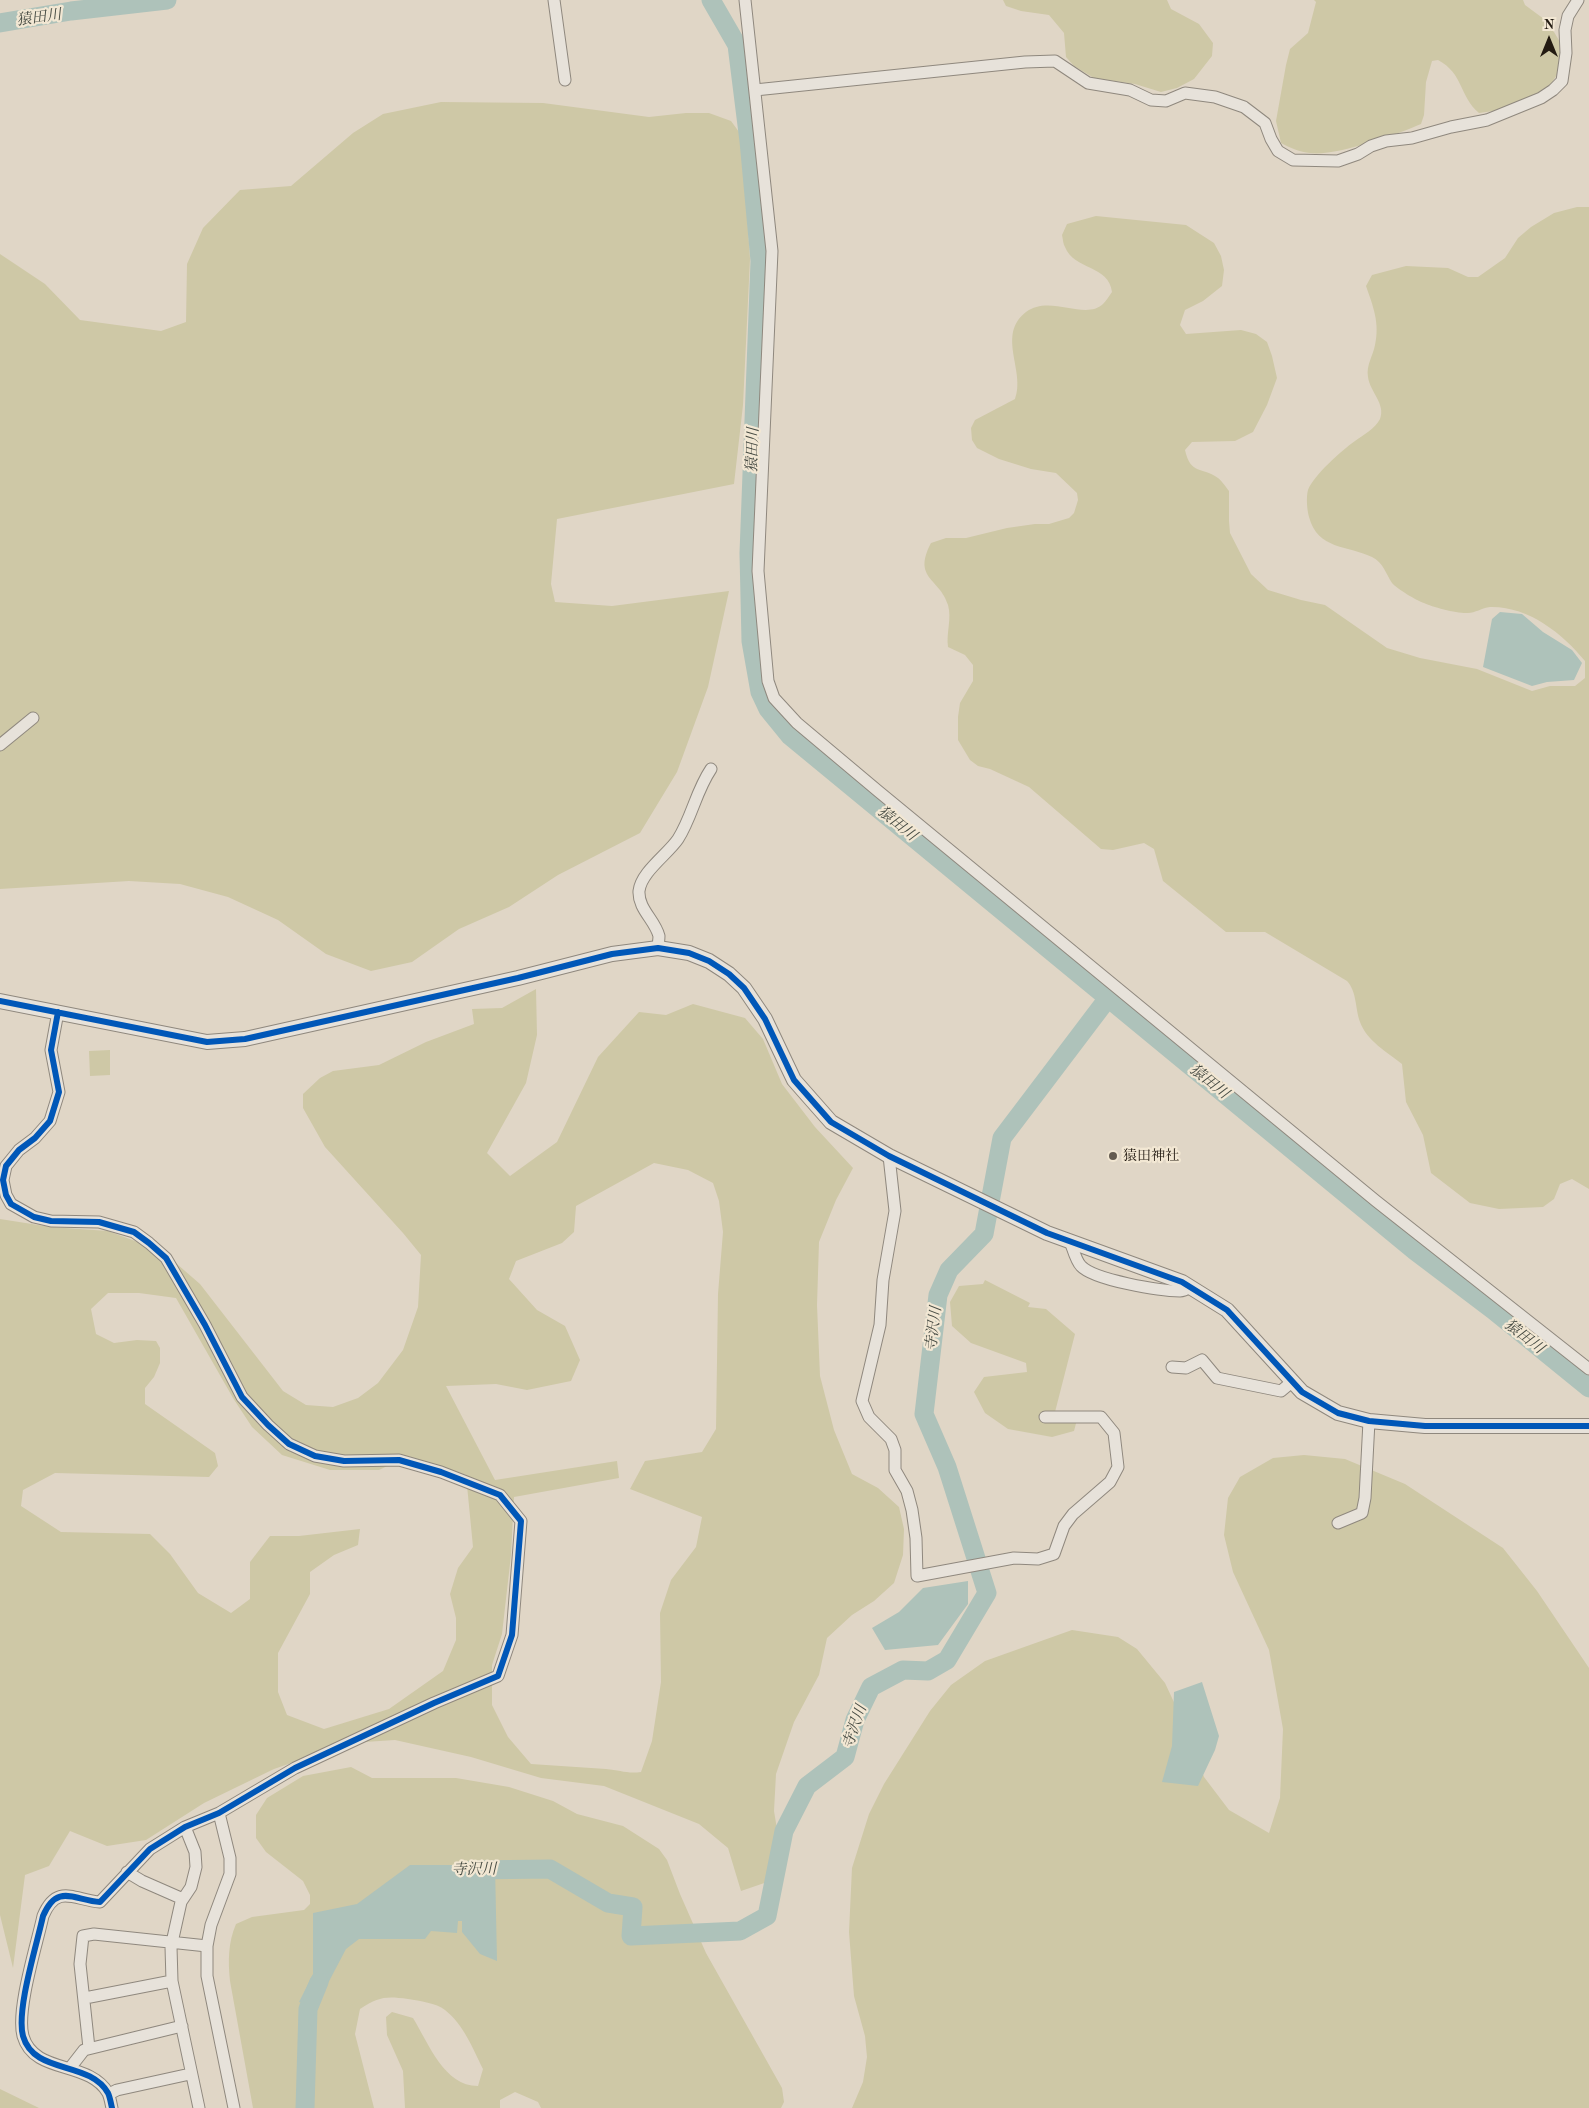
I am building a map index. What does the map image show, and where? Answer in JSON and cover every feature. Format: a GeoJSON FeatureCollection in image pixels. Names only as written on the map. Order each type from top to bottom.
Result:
{"type":"FeatureCollection","features":[{"type":"Feature","properties":{"kind":"street"},"geometry":{"type":"LineString","coordinates":[[554,0],[564,80]]}},
{"type":"Feature","properties":{"kind":"street"},"geometry":{"type":"LineString","coordinates":[[745,0],[772,251],[758,571],[767,674],[774,698],[797,723],[878,791],[1368,1195],[1589,1369]]}},
{"type":"Feature","properties":{"kind":"street"},"geometry":{"type":"LineString","coordinates":[[755,90],[1017,62],[1055,61],[1088,83],[1130,90],[1151,100],[1166,101],[1185,94],[1198,94],[1215,97],[1244,107],[1265,123],[1278,151],[1293,160],[1338,161],[1358,154],[1386,140],[1412,138],[1451,127],[1487,120],[1541,98],[1553,90],[1562,81],[1566,54],[1565,30],[1568,16],[1578,0]]}},
{"type":"Feature","properties":{"kind":"street"},"geometry":{"type":"LineString","coordinates":[[0,745],[33,718]]}},
{"type":"Feature","properties":{"kind":"street"},"geometry":{"type":"LineString","coordinates":[[658,948],[658,936],[641,904],[640,888],[643,878],[678,839],[701,784],[711,769]]}},
{"type":"Feature","properties":{"kind":"street"},"geometry":{"type":"LineString","coordinates":[[0,1001],[207,1042],[245,1039],[518,978],[612,954],[658,948],[689,953],[709,961],[729,974],[744,988],[760,1011],[794,1080],[830,1122],[889,1156],[1048,1233],[1182,1282],[1227,1310],[1302,1392],[1338,1412],[1369,1422],[1424,1426],[1589,1426]]}},
{"type":"Feature","properties":{"kind":"street"},"geometry":{"type":"LineString","coordinates":[[58,1012],[51,1050],[59,1092],[50,1121],[35,1138],[19,1150],[6,1166],[3,1180],[6,1195],[11,1204],[34,1217],[51,1221],[100,1222],[134,1232],[149,1243],[166,1258],[205,1325],[242,1397],[289,1444],[315,1456],[344,1461],[399,1460],[441,1472],[500,1495],[521,1521],[512,1635],[498,1676],[441,1699],[295,1768],[219,1813],[185,1827],[150,1849],[100,1902],[90,1902],[71,1896],[59,1896],[49,1903],[43,1916],[22,2008],[23,2035],[28,2047],[42,2059],[93,2077],[109,2094],[112,2108]]}},
{"type":"Feature","properties":{"kind":"street"},"geometry":{"type":"LineString","coordinates":[[889,1156],[896,1211],[883,1280],[880,1325],[862,1401],[870,1417],[891,1439],[895,1450],[895,1470],[907,1491],[912,1510],[916,1538],[917,1576],[1014,1558],[1038,1559],[1054,1554],[1064,1526],[1073,1514],[1110,1482],[1118,1467],[1114,1433],[1101,1417],[1045,1417]]}},
{"type":"Feature","properties":{"kind":"street"},"geometry":{"type":"LineString","coordinates":[[1070,1241],[1081,1266],[1094,1275],[1119,1282],[1168,1290],[1182,1291],[1190,1287]]}},
{"type":"Feature","properties":{"kind":"street"},"geometry":{"type":"LineString","coordinates":[[1172,1367],[1186,1368],[1202,1360],[1218,1378],[1281,1391],[1292,1382]]}},
{"type":"Feature","properties":{"kind":"street"},"geometry":{"type":"LineString","coordinates":[[1338,1523],[1362,1513],[1365,1498],[1369,1422]]}},
{"type":"Feature","properties":{"kind":"street"},"geometry":{"type":"LineString","coordinates":[[219,1813],[230,1858],[230,1874],[212,1925],[207,1946],[207,1976],[234,2108]]}},
{"type":"Feature","properties":{"kind":"street"},"geometry":{"type":"LineString","coordinates":[[185,1827],[195,1852],[196,1867],[191,1887],[183,1899],[172,1943],[172,1981],[190,2074],[199,2108]]}},
{"type":"Feature","properties":{"kind":"street"},"geometry":{"type":"LineString","coordinates":[[127,1872],[142,1881],[183,1899]]}},
{"type":"Feature","properties":{"kind":"street"},"geometry":{"type":"LineString","coordinates":[[90,2048],[80,1964],[83,1936],[94,1934],[207,1946]]}},
{"type":"Feature","properties":{"kind":"street"},"geometry":{"type":"LineString","coordinates":[[84,1998],[172,1981]]}},
{"type":"Feature","properties":{"kind":"street"},"geometry":{"type":"LineString","coordinates":[[70,2068],[84,2050],[182,2026]]}},
{"type":"Feature","properties":{"kind":"street"},"geometry":{"type":"LineString","coordinates":[[109,2094],[117,2090],[190,2074]]}},
{"type":"Feature","properties":{"kind":"shaded area"},"geometry":{"type":"Polygon","coordinates":[[[1003,0],[1167,0],[1171,9],[1199,24],[1213,43],[1212,56],[1194,79],[1177,88],[1161,92],[1135,84],[1094,78],[1074,66],[1066,57],[1064,33],[1049,15],[1021,11],[1006,6],[1003,0]]]}},
{"type":"Feature","properties":{"kind":"shaded area"},"geometry":{"type":"Polygon","coordinates":[[[1314,0],[1523,0],[1525,5],[1548,22],[1563,47],[1560,70],[1548,89],[1500,110],[1479,113],[1468,100],[1453,72],[1438,60],[1432,61],[1426,82],[1424,115],[1421,124],[1382,139],[1334,152],[1310,153],[1299,151],[1281,143],[1276,121],[1290,49],[1308,33],[1316,2],[1314,0]]]}},
{"type":"Feature","properties":{"kind":"shaded area"},"geometry":{"type":"Polygon","coordinates":[[[441,102],[543,103],[649,117],[686,113],[709,113],[731,121],[742,136],[750,259],[743,405],[734,484],[557,519],[551,584],[555,602],[612,606],[729,591],[708,687],[677,772],[640,833],[558,875],[509,907],[459,929],[412,962],[371,971],[326,954],[278,920],[228,897],[180,884],[129,881],[0,889],[0,254],[45,284],[80,320],[161,331],[186,322],[187,264],[203,228],[240,190],[291,186],[353,133],[383,114],[441,102]]]}},
{"type":"Feature","properties":{"kind":"shaded area"},"geometry":{"type":"Polygon","coordinates":[[[1577,207],[1589,207],[1589,1189],[1572,1179],[1560,1184],[1554,1199],[1543,1207],[1499,1209],[1470,1203],[1431,1173],[1423,1135],[1406,1102],[1402,1064],[1378,1046],[1363,1029],[1358,1017],[1353,990],[1347,981],[1265,932],[1226,932],[1163,881],[1154,849],[1144,843],[1113,850],[1101,849],[1029,787],[990,769],[978,766],[970,760],[958,740],[958,717],[960,703],[973,681],[973,665],[965,655],[948,647],[948,605],[944,596],[929,577],[925,564],[926,555],[931,543],[946,538],[966,538],[1007,528],[1049,524],[1069,518],[1074,513],[1078,500],[1077,493],[1056,473],[1031,469],[999,459],[977,448],[972,440],[971,428],[975,420],[1015,399],[1017,377],[1013,354],[1013,331],[1017,321],[1026,312],[1035,307],[1046,306],[1087,310],[1096,308],[1103,304],[1112,292],[1105,277],[1069,254],[1064,246],[1062,235],[1067,224],[1096,216],[1186,225],[1214,243],[1221,256],[1224,270],[1222,286],[1203,301],[1185,310],[1180,325],[1186,334],[1241,330],[1256,334],[1267,342],[1277,378],[1267,405],[1253,432],[1235,441],[1192,442],[1185,450],[1190,464],[1218,478],[1229,491],[1230,533],[1251,574],[1268,590],[1325,605],[1387,648],[1420,658],[1477,669],[1532,691],[1550,686],[1575,686],[1585,678],[1585,661],[1555,631],[1531,616],[1518,611],[1490,607],[1464,613],[1428,605],[1417,600],[1392,583],[1382,565],[1376,559],[1335,545],[1319,535],[1313,528],[1309,517],[1307,500],[1311,484],[1328,464],[1372,429],[1380,419],[1381,408],[1368,377],[1377,329],[1375,315],[1366,286],[1372,275],[1406,266],[1448,268],[1468,277],[1478,277],[1505,258],[1518,238],[1531,227],[1554,213],[1577,207]]]}},
{"type":"Feature","properties":{"kind":"shaded area"},"geometry":{"type":"Polygon","coordinates":[[[536,989],[537,1035],[526,1083],[487,1153],[510,1176],[557,1142],[598,1057],[639,1012],[666,1015],[693,1004],[745,1018],[763,1039],[782,1084],[815,1127],[853,1168],[836,1200],[819,1242],[817,1305],[820,1376],[834,1430],[852,1474],[878,1488],[899,1507],[904,1529],[903,1555],[894,1583],[874,1601],[852,1615],[827,1638],[819,1675],[794,1722],[776,1774],[774,1811],[781,1853],[776,1879],[741,1891],[728,1848],[699,1824],[604,1786],[541,1778],[471,1757],[395,1740],[349,1743],[274,1769],[204,1803],[146,1840],[107,1846],[70,1831],[49,1866],[25,1875],[13,1968],[0,1915],[0,1219],[51,1227],[108,1231],[162,1251],[200,1284],[283,1391],[306,1405],[333,1407],[358,1398],[378,1383],[403,1350],[418,1307],[421,1255],[325,1147],[303,1108],[303,1094],[320,1078],[333,1071],[379,1065],[426,1042],[474,1024],[472,1009],[502,1008],[536,989]],[[654,1163],[576,1206],[574,1232],[562,1243],[516,1261],[509,1279],[537,1310],[565,1326],[580,1360],[571,1381],[527,1390],[496,1384],[446,1386],[495,1480],[617,1461],[619,1478],[514,1497],[511,1555],[502,1634],[492,1665],[492,1705],[508,1737],[531,1764],[606,1769],[632,1773],[641,1772],[652,1741],[661,1682],[660,1613],[671,1580],[696,1547],[702,1517],[630,1489],[645,1461],[702,1452],[716,1429],[718,1294],[723,1232],[719,1201],[713,1183],[688,1170],[654,1163]],[[108,1293],[91,1309],[96,1334],[114,1343],[137,1340],[156,1341],[160,1348],[160,1363],[154,1377],[145,1388],[145,1404],[215,1453],[218,1466],[209,1477],[55,1473],[23,1490],[21,1506],[61,1532],[150,1534],[170,1554],[198,1593],[231,1613],[250,1599],[250,1562],[270,1536],[299,1536],[360,1529],[358,1545],[334,1555],[310,1572],[310,1594],[278,1653],[278,1692],[287,1715],[324,1729],[389,1709],[443,1671],[456,1640],[456,1618],[450,1594],[458,1568],[473,1547],[466,1475],[408,1456],[379,1470],[330,1470],[282,1455],[252,1427],[233,1398],[176,1298],[139,1293],[108,1293]]]}},
{"type":"Feature","properties":{"kind":"shaded area"},"geometry":{"type":"Polygon","coordinates":[[[110,1050],[110,1075],[90,1076],[89,1051],[110,1050]]]}},
{"type":"Feature","properties":{"kind":"shaded area"},"geometry":{"type":"Polygon","coordinates":[[[985,1280],[1030,1303],[1028,1307],[1046,1309],[1075,1334],[1055,1412],[1079,1412],[1074,1431],[1052,1437],[1008,1429],[985,1413],[974,1392],[984,1377],[1027,1372],[1026,1363],[971,1343],[952,1326],[950,1302],[959,1286],[983,1284],[985,1280]]]}},
{"type":"Feature","properties":{"kind":"shaded area"},"geometry":{"type":"Polygon","coordinates":[[[1304,1455],[1345,1459],[1405,1484],[1503,1548],[1537,1591],[1589,1668],[1589,2108],[852,2108],[863,2082],[867,2057],[865,2036],[854,1996],[849,1932],[852,1868],[869,1814],[884,1784],[930,1711],[951,1685],[985,1661],[1072,1630],[1118,1637],[1137,1649],[1165,1683],[1186,1728],[1204,1777],[1229,1810],[1269,1833],[1280,1798],[1283,1729],[1269,1650],[1233,1572],[1224,1535],[1228,1498],[1240,1477],[1273,1458],[1304,1455]]]}},
{"type":"Feature","properties":{"kind":"shaded area"},"geometry":{"type":"Polygon","coordinates":[[[351,1767],[372,1778],[456,1778],[509,1787],[553,1801],[577,1814],[623,1826],[659,1849],[667,1860],[706,1953],[782,2088],[784,2102],[781,2108],[541,2108],[538,2102],[515,2092],[500,2100],[500,2108],[405,2108],[403,2071],[387,2035],[386,2017],[392,2012],[413,2018],[439,2062],[456,2079],[466,2084],[478,2086],[483,2069],[463,2030],[445,2010],[428,2003],[408,1999],[382,1998],[360,2009],[355,2034],[374,2108],[253,2108],[230,1981],[229,1952],[231,1938],[236,1924],[252,1917],[304,1910],[310,1904],[310,1895],[303,1881],[266,1852],[256,1838],[256,1815],[267,1798],[303,1776],[351,1767]]]}},
{"type":"Feature","properties":{"kind":"shaded area"},"geometry":{"type":"Polygon","coordinates":[[[0,2089],[39,2108],[0,2108],[0,2089]]]}},
{"type":"Feature","properties":{"kind":"water"},"geometry":{"type":"Polygon","coordinates":[[[1500,612],[1522,614],[1543,632],[1572,650],[1582,663],[1574,680],[1547,682],[1532,686],[1483,667],[1492,619],[1500,612]]]}},
{"type":"Feature","properties":{"kind":"water"},"geometry":{"type":"Polygon","coordinates":[[[968,1581],[968,1604],[938,1645],[885,1650],[872,1628],[899,1612],[923,1588],[968,1581]]]}},
{"type":"Feature","properties":{"kind":"water"},"geometry":{"type":"Polygon","coordinates":[[[1202,1682],[1219,1736],[1215,1750],[1198,1786],[1162,1782],[1172,1746],[1174,1692],[1202,1682]]]}},
{"type":"Feature","properties":{"kind":"water"},"geometry":{"type":"Polygon","coordinates":[[[410,1865],[495,1865],[497,1961],[480,1954],[462,1932],[462,1921],[458,1921],[457,1933],[431,1931],[425,1939],[359,1939],[346,1949],[315,2008],[299,2002],[313,1974],[313,1913],[357,1904],[410,1865]]]}},
{"type":"Feature","properties":{"kind":"waterway","name":"猿田川"},"geometry":{"type":"LineString","coordinates":[[0,23],[71,11],[167,0]]}},
{"type":"Feature","properties":{"kind":"waterway","name":"猿田川"},"geometry":{"type":"LineString","coordinates":[[711,0],[737,45],[749,141],[760,261],[749,553],[751,641],[760,692],[768,709],[790,736],[1415,1251],[1493,1310],[1589,1388]]}},
{"type":"Feature","properties":{"kind":"waterway","name":"寺沢川"},"geometry":{"type":"LineString","coordinates":[[470,1870],[550,1869],[608,1903],[633,1907],[631,1936],[740,1931],[767,1916],[784,1831],[807,1786],[845,1757],[855,1720],[871,1687],[903,1670],[928,1671],[947,1660],[987,1593],[947,1467],[924,1414],[938,1295],[949,1270],[984,1234],[1002,1138],[1108,998]]}},
{"type":"Feature","properties":{"kind":"waterway","name":"寺沢川"},"geometry":{"type":"LineString","coordinates":[[305,2108],[308,2009],[319,1982]]}},
{"type":"Feature","properties":{"kind":"cycle path"},"geometry":{"type":"LineString","coordinates":[[0,1001],[207,1042],[245,1039],[518,978],[612,954],[658,948],[689,953],[709,961],[729,974],[744,988],[765,1019],[794,1080],[831,1122],[889,1156],[1047,1233],[1182,1282],[1227,1310],[1302,1392],[1338,1413],[1369,1421],[1425,1426],[1589,1426]]}},
{"type":"Feature","properties":{"kind":"cycle path"},"geometry":{"type":"LineString","coordinates":[[58,1012],[51,1050],[59,1092],[50,1121],[35,1138],[19,1150],[6,1166],[3,1180],[6,1195],[11,1204],[34,1217],[51,1221],[99,1222],[134,1232],[149,1243],[166,1258],[205,1325],[242,1397],[289,1444],[315,1456],[344,1461],[399,1460],[441,1472],[500,1495],[521,1521],[512,1635],[498,1676],[434,1703],[295,1768],[219,1813],[185,1827],[150,1849],[100,1902],[67,1896],[54,1900],[48,1906],[43,1916],[25,1994],[22,2010],[23,2036],[29,2048],[38,2057],[88,2076],[99,2083],[108,2093],[112,2108]]}},
{"type":"Feature","properties":{"kind":"place","name":"猿田神社"},"geometry":{"type":"Point","coordinates":[1113,1156]}}]}
